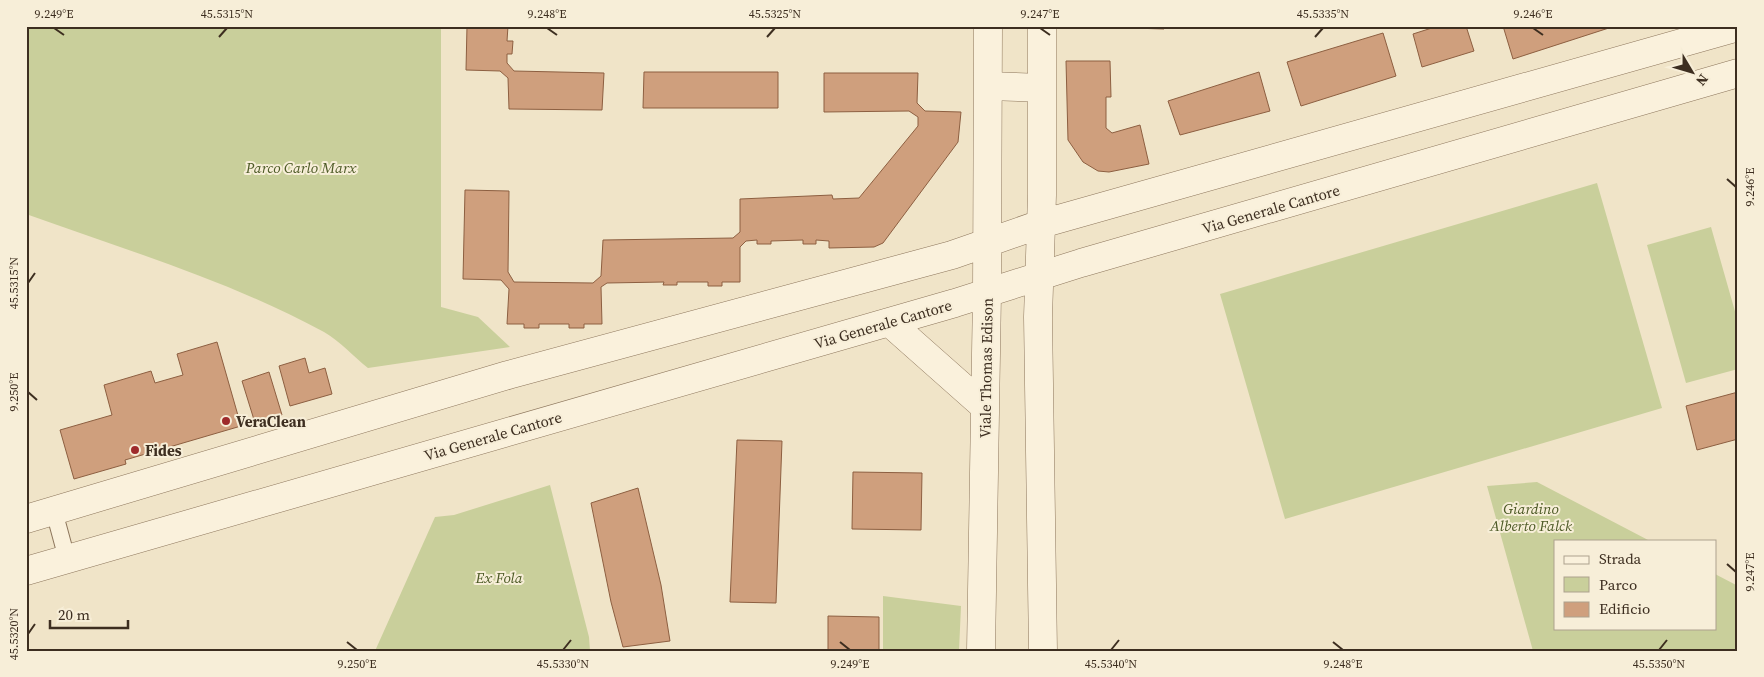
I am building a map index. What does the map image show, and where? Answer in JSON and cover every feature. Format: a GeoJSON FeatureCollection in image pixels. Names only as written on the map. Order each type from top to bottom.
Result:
{"type":"FeatureCollection","features":[{"type":"Feature","properties":{"kind":"street","name":"Viale Thomas Edison"},"geometry":{"type":"LineString","coordinates":[[981,651],[987,294],[988,26]]}},
{"type":"Feature","properties":{"kind":"street"},"geometry":{"type":"LineString","coordinates":[[1042,26],[1041,224],[1038,317],[1044,651]]}},
{"type":"Feature","properties":{"kind":"street"},"geometry":{"type":"LineString","coordinates":[[26,519],[508,375],[986,245],[1041,224],[1738,28]]}},
{"type":"Feature","properties":{"kind":"street","name":"Via Generale Cantore"},"geometry":{"type":"LineString","coordinates":[[26,571],[987,294],[1039,277],[1738,73]]}},
{"type":"Feature","properties":{"kind":"street"},"geometry":{"type":"LineString","coordinates":[[988,86],[1042,88]]}},
{"type":"Feature","properties":{"kind":"street"},"geometry":{"type":"LineString","coordinates":[[889,322],[985,407]]}},
{"type":"Feature","properties":{"kind":"lane"},"geometry":{"type":"LineString","coordinates":[[54,511],[68,559]]}},
{"type":"Feature","properties":{"kind":"green space","name":"Parco Carlo Marx"},"geometry":{"type":"Polygon","coordinates":[[[26,26],[441,26],[441,307],[478,317],[510,347],[368,368],[324,332],[252,297],[177,267],[26,214],[26,26]]]}},
{"type":"Feature","properties":{"kind":"green space"},"geometry":{"type":"Polygon","coordinates":[[[1597,183],[1662,408],[1285,519],[1220,294],[1597,183]]]}},
{"type":"Feature","properties":{"kind":"green space"},"geometry":{"type":"Polygon","coordinates":[[[1711,227],[1738,322],[1738,369],[1686,383],[1647,245],[1711,227]]]}},
{"type":"Feature","properties":{"kind":"green space","name":"Giardino Alberto Falck"},"geometry":{"type":"Polygon","coordinates":[[[1537,482],[1648,540],[1554,540],[1554,630],[1716,630],[1716,575],[1738,586],[1738,651],[1533,651],[1487,486],[1537,482]]]}},
{"type":"Feature","properties":{"kind":"green space","name":"Ex Fola"},"geometry":{"type":"Polygon","coordinates":[[[550,485],[589,637],[590,651],[375,651],[435,517],[454,515],[550,485]]]}},
{"type":"Feature","properties":{"kind":"green space"},"geometry":{"type":"Polygon","coordinates":[[[883,596],[961,606],[959,651],[883,651],[883,596]]]}},
{"type":"Feature","properties":{"kind":"building"},"geometry":{"type":"Polygon","coordinates":[[[467,26],[508,26],[507,41],[513,41],[512,54],[507,54],[507,63],[514,71],[604,73],[602,110],[509,109],[508,78],[500,71],[466,70],[467,26]]]}},
{"type":"Feature","properties":{"kind":"building"},"geometry":{"type":"Polygon","coordinates":[[[1067,26],[1164,26],[1164,29],[1067,26]]]}},
{"type":"Feature","properties":{"kind":"building"},"geometry":{"type":"Polygon","coordinates":[[[1438,26],[1466,26],[1474,51],[1422,67],[1413,34],[1438,26]]]}},
{"type":"Feature","properties":{"kind":"building"},"geometry":{"type":"Polygon","coordinates":[[[1503,26],[1615,26],[1513,59],[1503,26]]]}},
{"type":"Feature","properties":{"kind":"building"},"geometry":{"type":"Polygon","coordinates":[[[1383,33],[1396,76],[1301,106],[1287,62],[1383,33]]]}},
{"type":"Feature","properties":{"kind":"building"},"geometry":{"type":"Polygon","coordinates":[[[1066,61],[1110,61],[1111,97],[1106,97],[1106,128],[1112,133],[1140,125],[1149,164],[1109,172],[1098,171],[1083,162],[1068,140],[1066,61]]]}},
{"type":"Feature","properties":{"kind":"building"},"geometry":{"type":"Polygon","coordinates":[[[644,72],[778,72],[778,108],[643,108],[644,72]]]}},
{"type":"Feature","properties":{"kind":"building"},"geometry":{"type":"Polygon","coordinates":[[[1259,72],[1270,111],[1180,135],[1168,101],[1259,72]]]}},
{"type":"Feature","properties":{"kind":"building"},"geometry":{"type":"Polygon","coordinates":[[[824,73],[918,73],[917,103],[925,111],[961,112],[958,142],[883,243],[874,247],[829,248],[829,241],[816,240],[816,244],[803,244],[803,240],[771,241],[771,244],[757,244],[757,240],[746,241],[740,247],[740,282],[722,282],[722,286],[708,286],[708,282],[677,282],[677,285],[663,285],[664,282],[607,283],[601,287],[602,324],[584,324],[584,328],[569,328],[569,324],[539,324],[539,328],[524,328],[524,324],[507,324],[509,289],[501,280],[463,279],[465,190],[509,191],[508,272],[514,282],[593,283],[601,276],[603,240],[733,238],[740,232],[740,199],[832,195],[833,199],[859,198],[918,126],[918,117],[909,111],[824,112],[824,73]]]}},
{"type":"Feature","properties":{"kind":"building"},"geometry":{"type":"Polygon","coordinates":[[[217,342],[241,426],[125,460],[126,464],[74,479],[60,430],[112,415],[104,385],[151,371],[155,383],[183,375],[177,354],[217,342]]]}},
{"type":"Feature","properties":{"kind":"building"},"geometry":{"type":"Polygon","coordinates":[[[305,358],[309,373],[325,368],[332,394],[290,406],[279,366],[305,358]]]}},
{"type":"Feature","properties":{"kind":"building"},"geometry":{"type":"Polygon","coordinates":[[[269,372],[282,415],[255,423],[242,381],[269,372]]]}},
{"type":"Feature","properties":{"kind":"building"},"geometry":{"type":"Polygon","coordinates":[[[1738,392],[1738,439],[1697,450],[1686,406],[1738,392]]]}},
{"type":"Feature","properties":{"kind":"building"},"geometry":{"type":"Polygon","coordinates":[[[737,440],[782,441],[776,603],[730,602],[737,440]]]}},
{"type":"Feature","properties":{"kind":"building"},"geometry":{"type":"Polygon","coordinates":[[[853,472],[922,473],[921,530],[852,529],[853,472]]]}},
{"type":"Feature","properties":{"kind":"building"},"geometry":{"type":"Polygon","coordinates":[[[638,488],[661,585],[670,641],[623,647],[611,602],[591,503],[638,488]]]}},
{"type":"Feature","properties":{"kind":"building"},"geometry":{"type":"Polygon","coordinates":[[[828,616],[879,617],[879,651],[828,651],[828,616]]]}},
{"type":"Feature","properties":{"kind":"place","name":"VeraClean"},"geometry":{"type":"Point","coordinates":[226,421]}},
{"type":"Feature","properties":{"kind":"place","name":"Fides"},"geometry":{"type":"Point","coordinates":[135,450]}}]}
